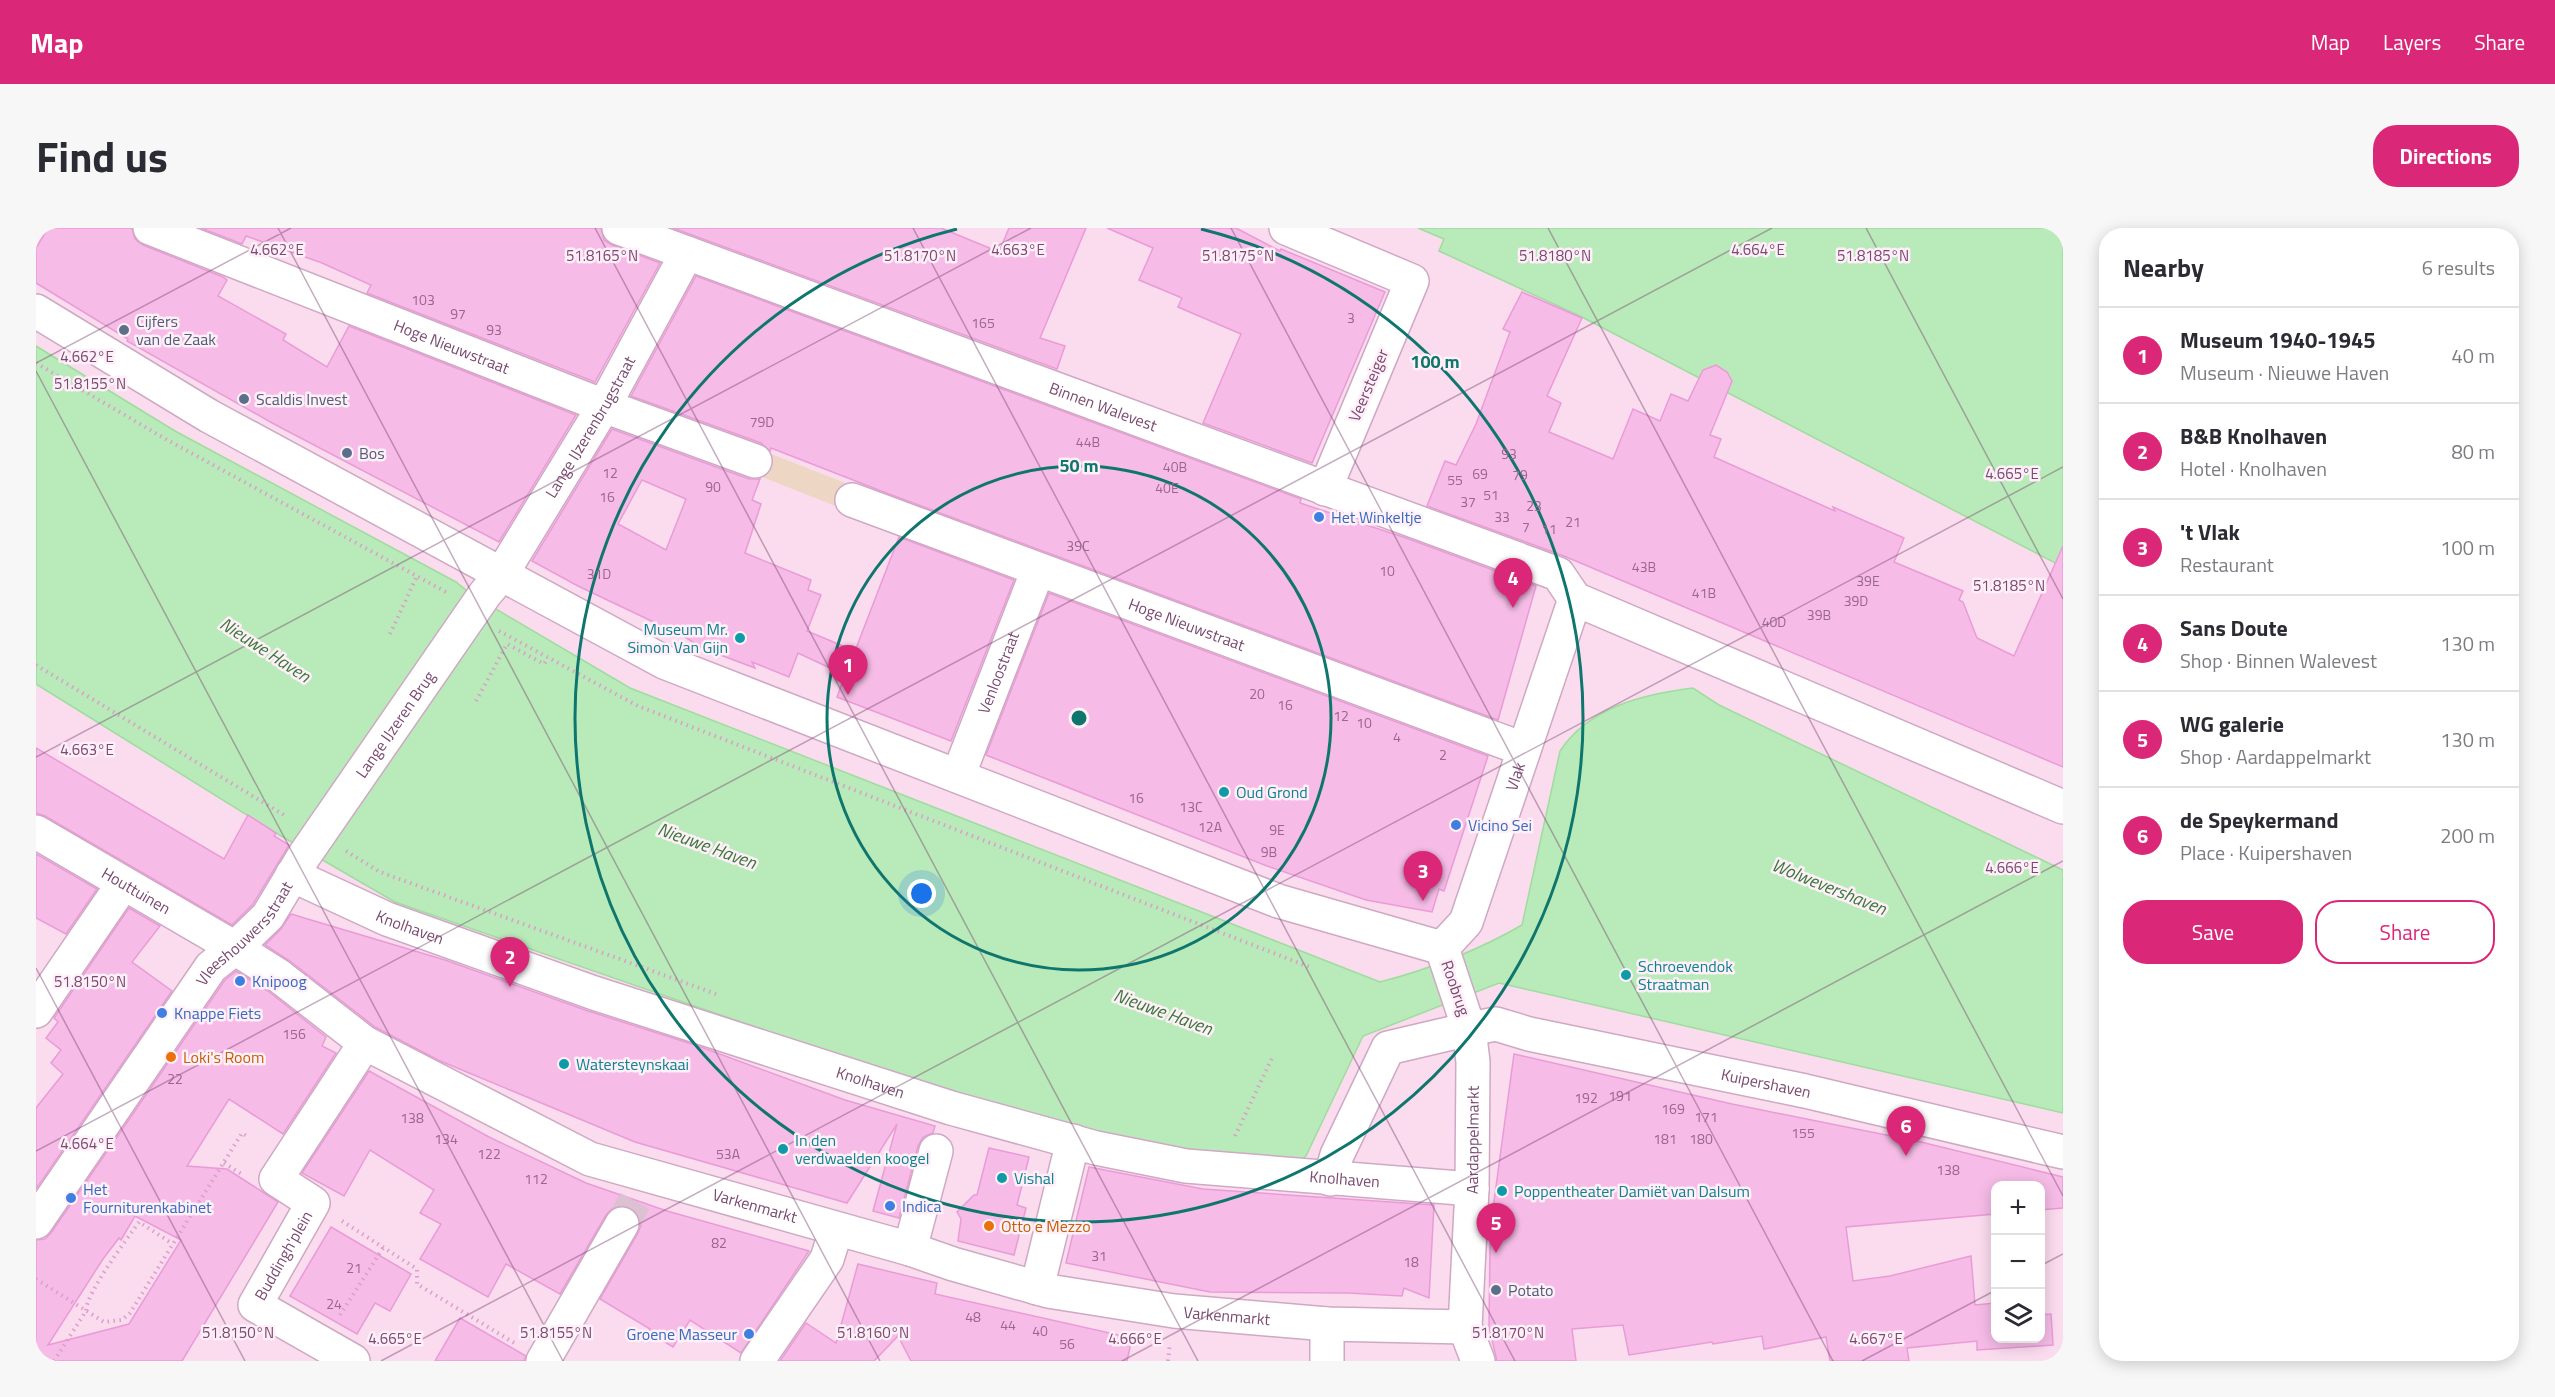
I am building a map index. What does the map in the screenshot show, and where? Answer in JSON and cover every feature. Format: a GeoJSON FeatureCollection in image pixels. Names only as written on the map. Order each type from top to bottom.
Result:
{"type":"FeatureCollection","features":[{"type":"Feature","properties":{"kind":"street","name":"Hoge Nieuwstraat"},"geometry":{"type":"LineString","coordinates":[[150,228],[604,406],[755,461]]}},
{"type":"Feature","properties":{"kind":"street","name":"Binnen Walevest"},"geometry":{"type":"LineString","coordinates":[[619,228],[1558,574],[1575,599]]}},
{"type":"Feature","properties":{"kind":"street","name":"Veersteiger"},"geometry":{"type":"LineString","coordinates":[[1286,228],[1412,281],[1324,489]]}},
{"type":"Feature","properties":{"kind":"street","name":"Lange IJzerenbrugstraat"},"geometry":{"type":"LineString","coordinates":[[493,585],[604,406],[687,253]]}},
{"type":"Feature","properties":{"kind":"street"},"geometry":{"type":"LineString","coordinates":[[36,311],[493,585],[664,662],[1278,901],[1443,952]]}},
{"type":"Feature","properties":{"kind":"street","name":"Hoge Nieuwstraat"},"geometry":{"type":"LineString","coordinates":[[852,500],[1523,749]]}},
{"type":"Feature","properties":{"kind":"street","name":"Venloostraat"},"geometry":{"type":"LineString","coordinates":[[958,776],[1038,570]]}},
{"type":"Feature","properties":{"kind":"street","name":"Lange IJzeren Brug"},"geometry":{"type":"LineString","coordinates":[[300,863],[493,585]]}},
{"type":"Feature","properties":{"kind":"street"},"geometry":{"type":"LineString","coordinates":[[1575,599],[2063,807]]}},
{"type":"Feature","properties":{"kind":"street","name":"Vlak"},"geometry":{"type":"LineString","coordinates":[[1443,952],[1466,922],[1575,599]]}},
{"type":"Feature","properties":{"kind":"street","name":"Houttuinen"},"geometry":{"type":"LineString","coordinates":[[36,832],[235,948]]}},
{"type":"Feature","properties":{"kind":"street","name":"Vleeshouwersstraat"},"geometry":{"type":"LineString","coordinates":[[36,1222],[211,967],[235,948],[268,916],[300,863]]}},
{"type":"Feature","properties":{"kind":"street","name":"Knolhaven"},"geometry":{"type":"LineString","coordinates":[[300,863],[387,920],[594,993],[951,1108],[1073,1141],[1186,1166],[1472,1189]]}},
{"type":"Feature","properties":{"kind":"street"},"geometry":{"type":"LineString","coordinates":[[36,1011],[123,884]]}},
{"type":"Feature","properties":{"kind":"street","name":"Varkenmarkt"},"geometry":{"type":"LineString","coordinates":[[235,948],[279,976],[365,1043],[590,1160],[633,1200],[836,1230],[910,1249],[1037,1288],[1174,1311],[1327,1324]]}},
{"type":"Feature","properties":{"kind":"street","name":"Roobrug"},"geometry":{"type":"LineString","coordinates":[[1443,952],[1460,1022]]}},
{"type":"Feature","properties":{"kind":"street"},"geometry":{"type":"LineString","coordinates":[[1330,1179],[1337,1155],[1388,1048],[1460,1022]]}},
{"type":"Feature","properties":{"kind":"street","name":"Kuipershaven"},"geometry":{"type":"LineString","coordinates":[[1460,1022],[1496,1024],[1529,1034],[1804,1091],[2063,1152]]}},
{"type":"Feature","properties":{"kind":"street","name":"Aardappelmarkt"},"geometry":{"type":"LineString","coordinates":[[1460,1022],[1473,1062],[1472,1189],[1466,1327]]}},
{"type":"Feature","properties":{"kind":"street","name":"Buddingh'plein"},"geometry":{"type":"LineString","coordinates":[[353,1361],[255,1305],[313,1203],[276,1179],[365,1043]]}},
{"type":"Feature","properties":{"kind":"street"},"geometry":{"type":"LineString","coordinates":[[1037,1288],[1073,1141]]}},
{"type":"Feature","properties":{"kind":"street"},"geometry":{"type":"LineString","coordinates":[[910,1249],[936,1151]]}},
{"type":"Feature","properties":{"kind":"street"},"geometry":{"type":"LineString","coordinates":[[543,1361],[633,1200]]}},
{"type":"Feature","properties":{"kind":"street"},"geometry":{"type":"LineString","coordinates":[[757,1361],[827,1259],[836,1230]]}},
{"type":"Feature","properties":{"kind":"street"},"geometry":{"type":"LineString","coordinates":[[1327,1361],[1327,1324],[1466,1327],[1478,1361]]}},
{"type":"Feature","properties":{"kind":"path"},"geometry":{"type":"LineString","coordinates":[[36,363],[170,441],[448,593]]}},
{"type":"Feature","properties":{"kind":"path"},"geometry":{"type":"LineString","coordinates":[[390,634],[417,576]]}},
{"type":"Feature","properties":{"kind":"path"},"geometry":{"type":"LineString","coordinates":[[494,628],[638,706],[1312,968]]}},
{"type":"Feature","properties":{"kind":"path"},"geometry":{"type":"LineString","coordinates":[[476,702],[507,644],[544,664],[548,658]]}},
{"type":"Feature","properties":{"kind":"path"},"geometry":{"type":"LineString","coordinates":[[36,665],[284,815]]}},
{"type":"Feature","properties":{"kind":"path"},"geometry":{"type":"LineString","coordinates":[[344,850],[380,872],[722,996]]}},
{"type":"Feature","properties":{"kind":"path"},"geometry":{"type":"LineString","coordinates":[[1233,1141],[1274,1056]]}},
{"type":"Feature","properties":{"kind":"path"},"geometry":{"type":"LineString","coordinates":[[36,1279],[104,1322],[122,1320],[130,1313],[242,1133],[248,1137]]}},
{"type":"Feature","properties":{"kind":"path","name":"Buddingh'plein"},"geometry":{"type":"LineString","coordinates":[[313,1203],[417,1269],[417,1284],[543,1361]]}},
{"type":"Feature","properties":{"kind":"path"},"geometry":{"type":"LineString","coordinates":[[54,1361],[86,1311],[86,1304],[96,1286],[139,1222],[173,1244]]}},
{"type":"Feature","properties":{"kind":"path"},"geometry":{"type":"LineString","coordinates":[[322,1343],[384,1248]]}},
{"type":"Feature","properties":{"kind":"shaded area"},"geometry":{"type":"Polygon","coordinates":[[[36,228],[1418,228],[1444,239],[1439,251],[1582,317],[2063,567],[2063,870],[1719,705],[1693,688],[1665,692],[1634,700],[1590,720],[1571,736],[1560,751],[1522,924],[1499,983],[2063,1113],[2063,1361],[36,1361],[36,228]]]}},
{"type":"Feature","properties":{"kind":"shaded area"},"geometry":{"type":"Polygon","coordinates":[[[766,452],[853,486],[846,510],[757,475],[766,452]]]}},
{"type":"Feature","properties":{"kind":"water"},"geometry":{"type":"Polygon","coordinates":[[[1418,228],[2063,228],[2063,567],[1582,317],[1439,251],[1444,239],[1418,228]]]}},
{"type":"Feature","properties":{"kind":"water"},"geometry":{"type":"Polygon","coordinates":[[[36,346],[175,431],[456,582],[472,595],[630,688],[1380,982],[1453,958],[1522,925],[1560,751],[1586,723],[1602,713],[1637,699],[1693,688],[1719,705],[2063,870],[2063,1113],[1499,983],[1363,1036],[1306,1156],[1297,1162],[1221,1156],[1101,1136],[824,1051],[395,902],[276,833],[36,684],[36,346]]]}},
{"type":"Feature","properties":{"kind":"building"},"geometry":{"type":"Polygon","coordinates":[[[48,228],[132,228],[135,239],[143,245],[223,277],[227,280],[218,296],[286,334],[283,340],[327,367],[349,326],[576,415],[499,542],[274,424],[127,341],[128,339],[36,283],[36,248],[48,228]]]}},
{"type":"Feature","properties":{"kind":"building"},"geometry":{"type":"Polygon","coordinates":[[[201,228],[601,228],[604,240],[612,245],[660,263],[595,382],[367,293],[371,285],[322,263],[246,236],[242,244],[201,228]]]}},
{"type":"Feature","properties":{"kind":"building"},"geometry":{"type":"Polygon","coordinates":[[[673,228],[941,228],[999,252],[1009,228],[1086,228],[1040,338],[1065,346],[1057,369],[673,228]]]}},
{"type":"Feature","properties":{"kind":"building"},"geometry":{"type":"Polygon","coordinates":[[[1107,228],[1236,228],[1280,251],[1281,249],[1385,292],[1312,463],[1203,423],[1241,334],[1178,307],[1182,298],[1139,280],[1153,248],[1107,228]]]}},
{"type":"Feature","properties":{"kind":"building"},"geometry":{"type":"Polygon","coordinates":[[[696,276],[1301,499],[1300,503],[1406,538],[1536,586],[1498,720],[771,448],[770,451],[761,443],[631,396],[696,276]]]}},
{"type":"Feature","properties":{"kind":"building"},"geometry":{"type":"Polygon","coordinates":[[[1522,292],[1582,318],[1547,396],[1561,403],[1549,432],[1613,459],[1633,409],[1660,421],[1671,394],[1688,401],[1703,370],[1716,365],[1727,372],[1732,381],[1710,435],[1721,439],[1714,457],[1835,511],[1833,507],[1904,538],[1894,562],[1963,591],[1959,600],[1963,602],[1977,638],[2014,656],[2063,546],[2063,767],[1564,556],[1427,506],[1445,461],[1456,465],[1476,424],[1510,332],[1503,329],[1522,292]]]}},
{"type":"Feature","properties":{"kind":"building"},"geometry":{"type":"Polygon","coordinates":[[[612,429],[749,479],[760,479],[752,500],[761,504],[745,553],[811,580],[808,590],[821,595],[807,631],[855,651],[899,537],[1014,580],[951,741],[837,697],[845,675],[798,653],[789,677],[752,662],[755,668],[702,648],[685,637],[578,586],[532,561],[612,429]],[[642,480],[618,524],[666,550],[686,499],[642,480]]]}},
{"type":"Feature","properties":{"kind":"building"},"geometry":{"type":"Polygon","coordinates":[[[1049,593],[1488,756],[1444,891],[1439,889],[1432,912],[1366,900],[1267,866],[986,755],[1049,593]]]}},
{"type":"Feature","properties":{"kind":"building"},"geometry":{"type":"Polygon","coordinates":[[[36,748],[224,859],[248,815],[276,833],[274,836],[289,845],[253,904],[232,925],[45,816],[36,813],[36,748]]]}},
{"type":"Feature","properties":{"kind":"building"},"geometry":{"type":"Polygon","coordinates":[[[36,854],[97,889],[66,934],[36,918],[36,854]]]}},
{"type":"Feature","properties":{"kind":"building"},"geometry":{"type":"Polygon","coordinates":[[[129,908],[160,926],[132,962],[172,991],[36,1189],[36,1108],[63,1074],[51,1063],[61,1050],[46,1038],[58,1022],[54,1018],[129,908]]]}},
{"type":"Feature","properties":{"kind":"building"},"geometry":{"type":"Polygon","coordinates":[[[291,914],[445,960],[588,1011],[698,1046],[845,1100],[935,1126],[933,1133],[923,1137],[918,1146],[899,1218],[873,1211],[897,1124],[847,1203],[635,1142],[438,1060],[375,1027],[290,961],[265,945],[281,929],[291,914]]]}},
{"type":"Feature","properties":{"kind":"building"},"geometry":{"type":"Polygon","coordinates":[[[236,971],[268,991],[326,1037],[322,1046],[336,1053],[283,1134],[229,1099],[187,1166],[227,1169],[278,1202],[182,1361],[36,1361],[36,1240],[45,1239],[51,1233],[225,980],[236,971]],[[135,1216],[121,1240],[119,1238],[103,1259],[48,1345],[129,1324],[181,1240],[135,1216]]]}},
{"type":"Feature","properties":{"kind":"building"},"geometry":{"type":"Polygon","coordinates":[[[1514,1054],[1732,1104],[1921,1142],[2063,1177],[2063,1208],[2045,1210],[2045,1181],[1991,1181],[1991,1214],[1846,1227],[1853,1281],[1890,1276],[1971,1256],[1975,1305],[1991,1303],[1991,1343],[2045,1343],[2045,1315],[2051,1314],[2053,1345],[1977,1350],[1977,1341],[1907,1348],[1909,1361],[1830,1361],[1826,1337],[1764,1349],[1762,1336],[1629,1355],[1623,1325],[1572,1329],[1576,1361],[1497,1361],[1489,1327],[1492,1216],[1514,1054]]]}},
{"type":"Feature","properties":{"kind":"building"},"geometry":{"type":"Polygon","coordinates":[[[369,1071],[489,1137],[586,1183],[667,1211],[809,1251],[741,1353],[690,1320],[673,1347],[648,1332],[650,1329],[600,1299],[641,1225],[638,1214],[623,1205],[613,1208],[606,1215],[560,1294],[506,1264],[488,1297],[420,1259],[441,1224],[420,1213],[434,1190],[370,1150],[344,1196],[302,1173],[369,1071]]]}},
{"type":"Feature","properties":{"kind":"building"},"geometry":{"type":"Polygon","coordinates":[[[989,1148],[1029,1157],[1017,1205],[1026,1208],[1014,1255],[958,1241],[961,1219],[957,1212],[974,1195],[977,1195],[989,1148]]]}},
{"type":"Feature","properties":{"kind":"building"},"geometry":{"type":"Polygon","coordinates":[[[1089,1167],[1203,1189],[1434,1205],[1429,1298],[1404,1288],[1402,1296],[1348,1293],[1210,1292],[1066,1263],[1089,1167]]]}},
{"type":"Feature","properties":{"kind":"building"},"geometry":{"type":"Polygon","coordinates":[[[331,1227],[411,1274],[390,1311],[375,1303],[357,1334],[290,1296],[331,1227]]]}},
{"type":"Feature","properties":{"kind":"building"},"geometry":{"type":"Polygon","coordinates":[[[858,1264],[937,1283],[935,1294],[1132,1338],[1127,1361],[911,1361],[898,1336],[874,1361],[780,1361],[806,1323],[836,1343],[858,1264]]]}},
{"type":"Feature","properties":{"kind":"building"},"geometry":{"type":"Polygon","coordinates":[[[460,1318],[526,1356],[524,1361],[435,1361],[460,1318]]]}},
{"type":"Feature","properties":{"kind":"tunnel"},"geometry":{"type":"LineString","coordinates":[[622,1224],[635,1201]]}},
{"type":"Feature","properties":{"kind":"place","name":"Cijfers van de Zaak"},"geometry":{"type":"Point","coordinates":[124,330]}},
{"type":"Feature","properties":{"kind":"place","name":"Scaldis Invest"},"geometry":{"type":"Point","coordinates":[244,399]}},
{"type":"Feature","properties":{"kind":"place","name":"Bos"},"geometry":{"type":"Point","coordinates":[347,453]}},
{"type":"Feature","properties":{"kind":"place","name":"Het Winkeltje"},"geometry":{"type":"Point","coordinates":[1319,517]}},
{"type":"Feature","properties":{"kind":"place","name":"Sans Doute"},"geometry":{"type":"Point","coordinates":[1513,608]}},
{"type":"Feature","properties":{"kind":"place","name":"Museum Mr. Simon Van Gijn"},"geometry":{"type":"Point","coordinates":[740,638]}},
{"type":"Feature","properties":{"kind":"place","name":"Museum 1940-1945"},"geometry":{"type":"Point","coordinates":[848,695]}},
{"type":"Feature","properties":{"kind":"place","name":"Oud Grond"},"geometry":{"type":"Point","coordinates":[1224,792]}},
{"type":"Feature","properties":{"kind":"place","name":"Vicino Sei"},"geometry":{"type":"Point","coordinates":[1456,825]}},
{"type":"Feature","properties":{"kind":"place","name":"'t Vlak"},"geometry":{"type":"Point","coordinates":[1423,901]}},
{"type":"Feature","properties":{"kind":"place","name":"Schroevendok Straatman"},"geometry":{"type":"Point","coordinates":[1626,975]}},
{"type":"Feature","properties":{"kind":"place","name":"Knipoog"},"geometry":{"type":"Point","coordinates":[240,981]}},
{"type":"Feature","properties":{"kind":"place","name":"B&B Knolhaven"},"geometry":{"type":"Point","coordinates":[510,987]}},
{"type":"Feature","properties":{"kind":"place","name":"Knappe Fiets"},"geometry":{"type":"Point","coordinates":[162,1013]}},
{"type":"Feature","properties":{"kind":"place","name":"Loki's Room"},"geometry":{"type":"Point","coordinates":[171,1057]}},
{"type":"Feature","properties":{"kind":"place","name":"Watersteynskaai"},"geometry":{"type":"Point","coordinates":[564,1064]}},
{"type":"Feature","properties":{"kind":"place","name":"In den verdwaelden koogel"},"geometry":{"type":"Point","coordinates":[783,1149]}},
{"type":"Feature","properties":{"kind":"place","name":"de Speykermand"},"geometry":{"type":"Point","coordinates":[1906,1156]}},
{"type":"Feature","properties":{"kind":"place","name":"Vishal"},"geometry":{"type":"Point","coordinates":[1002,1178]}},
{"type":"Feature","properties":{"kind":"place","name":"Poppentheater Damiët van Dalsum"},"geometry":{"type":"Point","coordinates":[1502,1191]}},
{"type":"Feature","properties":{"kind":"place","name":"Het Fourniturenkabinet"},"geometry":{"type":"Point","coordinates":[71,1198]}},
{"type":"Feature","properties":{"kind":"place","name":"Indica"},"geometry":{"type":"Point","coordinates":[890,1206]}},
{"type":"Feature","properties":{"kind":"place","name":"Otto e Mezzo"},"geometry":{"type":"Point","coordinates":[989,1226]}},
{"type":"Feature","properties":{"kind":"place","name":"WG galerie"},"geometry":{"type":"Point","coordinates":[1496,1253]}},
{"type":"Feature","properties":{"kind":"place","name":"Potato"},"geometry":{"type":"Point","coordinates":[1496,1290]}},
{"type":"Feature","properties":{"kind":"place","name":"Groene Masseur"},"geometry":{"type":"Point","coordinates":[749,1334]}},
{"type":"Feature","properties":{"kind":"water label","name":"Nieuwe Haven"},"geometry":{"type":"Point","coordinates":[265,650]}},
{"type":"Feature","properties":{"kind":"water label","name":"Nieuwe Haven"},"geometry":{"type":"Point","coordinates":[707,846]}},
{"type":"Feature","properties":{"kind":"water label","name":"Wolwevershaven"},"geometry":{"type":"Point","coordinates":[1829,887]}},
{"type":"Feature","properties":{"kind":"water label","name":"Nieuwe Haven"},"geometry":{"type":"Point","coordinates":[1163,1012]}}]}
